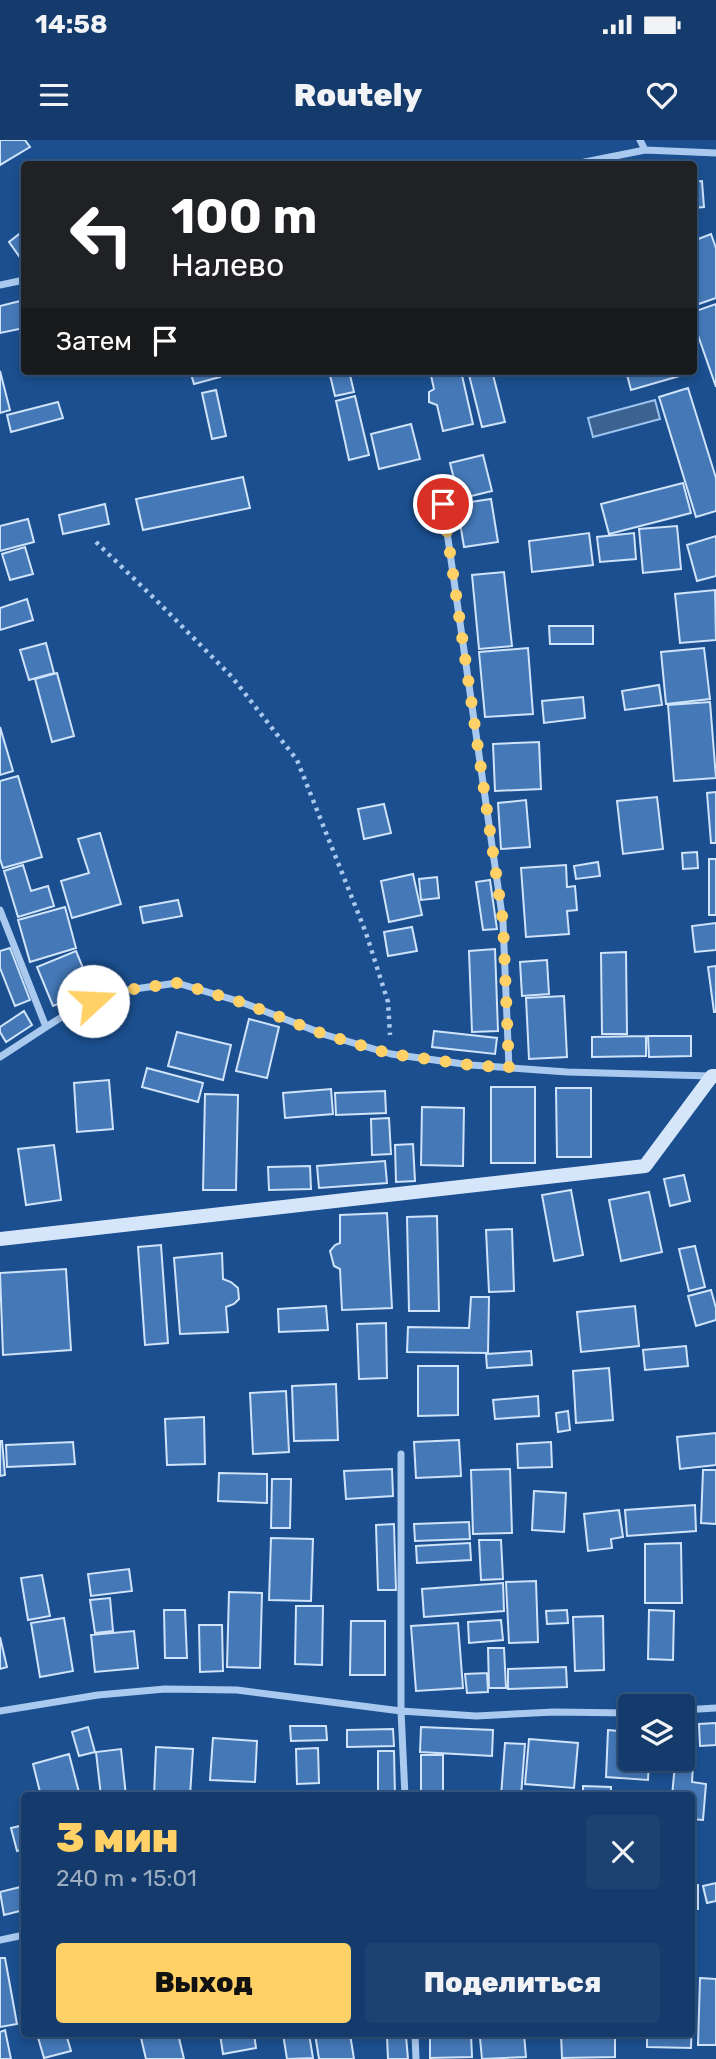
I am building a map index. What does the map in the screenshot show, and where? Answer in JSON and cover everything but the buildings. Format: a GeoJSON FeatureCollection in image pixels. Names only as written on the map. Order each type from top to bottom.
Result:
{"type":"FeatureCollection","features":[{"type":"Feature","properties":{"kind":"street"},"geometry":{"type":"LineString","coordinates":[[640,140],[645,150]]}},
{"type":"Feature","properties":{"kind":"street"},"geometry":{"type":"LineString","coordinates":[[590,161],[645,150],[716,153]]}},
{"type":"Feature","properties":{"kind":"street"},"geometry":{"type":"LineString","coordinates":[[0,285],[21,281]]}},
{"type":"Feature","properties":{"kind":"street"},"geometry":{"type":"LineString","coordinates":[[443,504],[503,922],[509,1068]]}},
{"type":"Feature","properties":{"kind":"street"},"geometry":{"type":"LineString","coordinates":[[0,910],[46,1027]]}},
{"type":"Feature","properties":{"kind":"street"},"geometry":{"type":"LineString","coordinates":[[0,1057],[74,1010],[113,992],[177,983],[241,1002],[326,1035],[391,1054],[509,1068],[714,1076]]}},
{"type":"Feature","properties":{"kind":"street"},"geometry":{"type":"LineString","coordinates":[[0,1239],[645,1166],[714,1076]]}},
{"type":"Feature","properties":{"kind":"street"},"geometry":{"type":"LineString","coordinates":[[401,1454],[401,1710],[405,1792]]}},
{"type":"Feature","properties":{"kind":"street"},"geometry":{"type":"LineString","coordinates":[[0,1711],[98,1695],[165,1689],[236,1690],[401,1710],[476,1716],[554,1712],[618,1713]]}},
{"type":"Feature","properties":{"kind":"street"},"geometry":{"type":"LineString","coordinates":[[695,1709],[716,1708]]}},
{"type":"Feature","properties":{"kind":"street"},"geometry":{"type":"LineString","coordinates":[[0,1940],[21,1936]]}},
{"type":"Feature","properties":{"kind":"street"},"geometry":{"type":"LineString","coordinates":[[415,2037],[416,2059]]}},
{"type":"Feature","properties":{"kind":"path"},"geometry":{"type":"LineString","coordinates":[[96,542],[232,677],[297,760],[366,933],[388,1002],[391,1054]]}},
{"type":"Feature","properties":{"kind":"water"},"geometry":{"type":"Polygon","coordinates":[[[655,400],[660,419],[593,437],[588,418],[655,400]]]}},
{"type":"Feature","properties":{"kind":"route"},"geometry":{"type":"LineString","coordinates":[[93,1001],[113,992],[177,983],[241,1002],[326,1035],[391,1054],[509,1068],[503,922],[443,504]]}}]}
